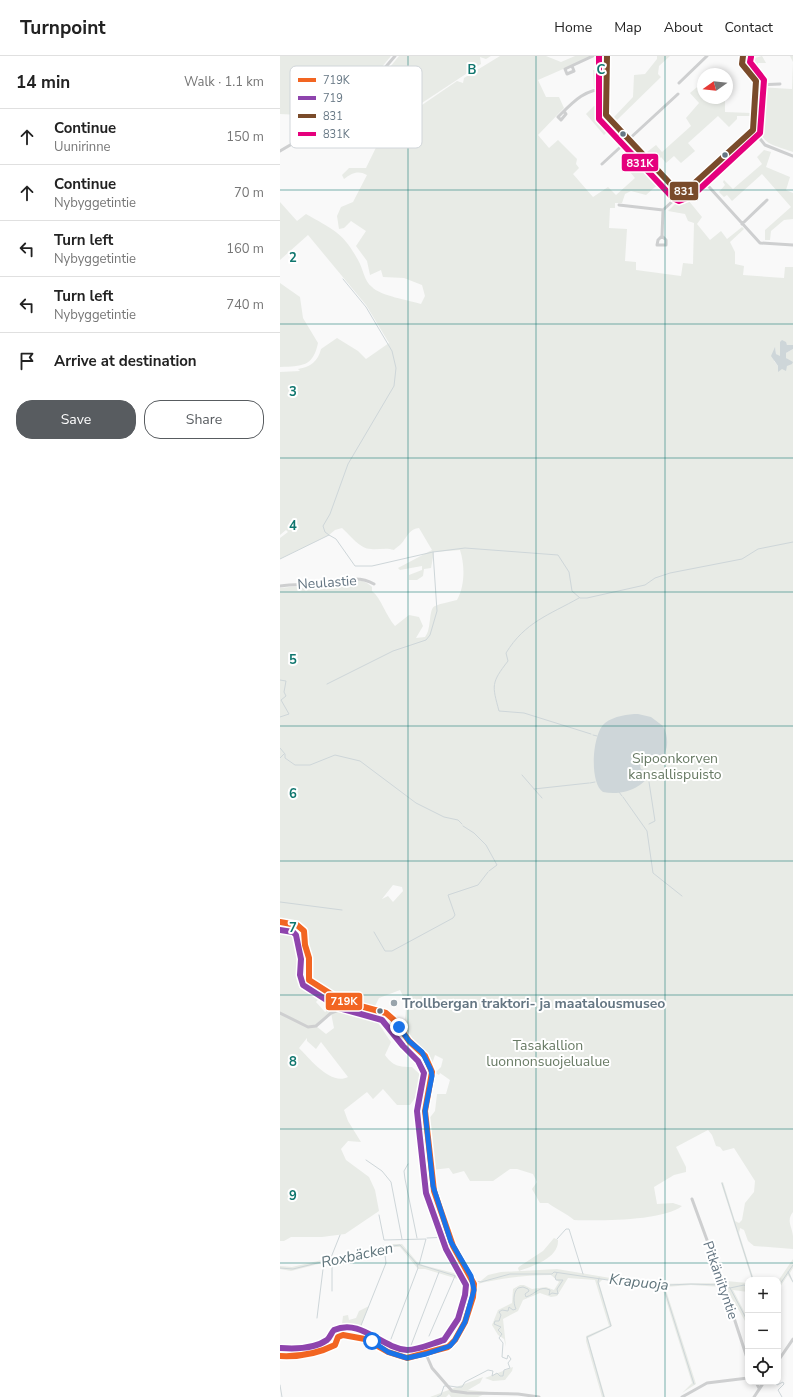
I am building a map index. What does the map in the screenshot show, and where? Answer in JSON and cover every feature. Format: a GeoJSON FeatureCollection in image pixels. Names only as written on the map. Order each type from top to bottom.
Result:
{"type":"FeatureCollection","features":[{"type":"Feature","properties":{"kind":"street"},"geometry":{"type":"LineString","coordinates":[[386,66],[395,56]]}},
{"type":"Feature","properties":{"kind":"street"},"geometry":{"type":"LineString","coordinates":[[572,66],[593,56]]}},
{"type":"Feature","properties":{"kind":"street"},"geometry":{"type":"LineString","coordinates":[[607,56],[606,115],[678,192]]}},
{"type":"Feature","properties":{"kind":"street"},"geometry":{"type":"LineString","coordinates":[[679,83],[707,56]]}},
{"type":"Feature","properties":{"kind":"street"},"geometry":{"type":"LineString","coordinates":[[742,64],[746,56]]}},
{"type":"Feature","properties":{"kind":"street"},"geometry":{"type":"LineString","coordinates":[[746,56],[748,64],[747,69]]}},
{"type":"Feature","properties":{"kind":"street"},"geometry":{"type":"LineString","coordinates":[[742,64],[748,64]]}},
{"type":"Feature","properties":{"kind":"street"},"geometry":{"type":"LineString","coordinates":[[742,64],[755,78],[756,85],[753,130],[765,145],[793,156]]}},
{"type":"Feature","properties":{"kind":"street"},"geometry":{"type":"LineString","coordinates":[[756,85],[780,84]]}},
{"type":"Feature","properties":{"kind":"street"},"geometry":{"type":"LineString","coordinates":[[564,111],[587,92],[606,89]]}},
{"type":"Feature","properties":{"kind":"street"},"geometry":{"type":"LineString","coordinates":[[602,164],[678,94]]}},
{"type":"Feature","properties":{"kind":"street"},"geometry":{"type":"LineString","coordinates":[[678,192],[687,190],[753,130]]}},
{"type":"Feature","properties":{"kind":"street"},"geometry":{"type":"LineString","coordinates":[[280,151],[290,145]]}},
{"type":"Feature","properties":{"kind":"street"},"geometry":{"type":"LineString","coordinates":[[700,177],[761,244],[793,245]]}},
{"type":"Feature","properties":{"kind":"street"},"geometry":{"type":"LineString","coordinates":[[662,236],[663,210],[675,199],[678,192]]}},
{"type":"Feature","properties":{"kind":"street"},"geometry":{"type":"LineString","coordinates":[[742,224],[767,200]]}},
{"type":"Feature","properties":{"kind":"street"},"geometry":{"type":"LineString","coordinates":[[619,206],[663,210]]}},
{"type":"Feature","properties":{"kind":"street","name":"Neulastie"},"geometry":{"type":"LineString","coordinates":[[280,586],[329,583],[348,579],[361,579],[374,584]]}},
{"type":"Feature","properties":{"kind":"street"},"geometry":{"type":"LineString","coordinates":[[280,922],[297,926],[304,931],[305,945],[309,958],[309,980],[342,1001],[383,1012],[390,1016],[409,1041],[425,1056],[432,1072],[425,1111],[433,1186],[451,1242],[471,1276],[474,1290],[465,1322],[455,1340],[448,1347],[426,1354],[403,1357],[388,1352],[366,1339],[343,1335],[338,1337],[334,1346],[319,1353],[305,1356],[280,1356]]}},
{"type":"Feature","properties":{"kind":"street"},"geometry":{"type":"LineString","coordinates":[[280,1013],[308,1027],[316,1026],[331,1013],[354,1004]]}},
{"type":"Feature","properties":{"kind":"street","name":"Pitkäniityntie"},"geometry":{"type":"LineString","coordinates":[[692,1199],[721,1277],[745,1352]]}},
{"type":"Feature","properties":{"kind":"street"},"geometry":{"type":"LineString","coordinates":[[781,1357],[793,1339]]}},
{"type":"Feature","properties":{"kind":"street"},"geometry":{"type":"LineString","coordinates":[[426,1354],[432,1368],[452,1391],[494,1396],[518,1394],[539,1397]]}},
{"type":"Feature","properties":{"kind":"street"},"geometry":{"type":"LineString","coordinates":[[682,1397],[707,1383],[745,1378]]}},
{"type":"Feature","properties":{"kind":"street"},"geometry":{"type":"LineString","coordinates":[[754,1397],[762,1385]]}},
{"type":"Feature","properties":{"kind":"green space"},"geometry":{"type":"Polygon","coordinates":[[[280,56],[391,56],[383,66],[290,66],[290,114],[280,114],[280,56]]]}},
{"type":"Feature","properties":{"kind":"green space"},"geometry":{"type":"Polygon","coordinates":[[[399,56],[491,56],[486,59],[480,57],[481,64],[422,103],[422,66],[391,66],[399,56]]]}},
{"type":"Feature","properties":{"kind":"green space"},"geometry":{"type":"Polygon","coordinates":[[[500,56],[546,56],[561,62],[575,56],[593,56],[538,80],[546,97],[559,97],[564,108],[538,135],[549,148],[558,140],[577,159],[576,164],[579,168],[573,174],[593,197],[608,187],[616,195],[635,178],[625,166],[639,155],[663,180],[646,195],[631,191],[625,194],[622,203],[615,203],[615,208],[610,208],[609,228],[627,229],[625,261],[636,262],[636,270],[681,276],[683,263],[693,264],[694,223],[688,221],[685,214],[668,211],[684,195],[702,217],[697,224],[710,240],[721,231],[727,239],[742,227],[744,229],[730,242],[735,252],[735,264],[744,266],[743,275],[784,278],[785,267],[793,267],[793,345],[787,345],[780,342],[780,357],[776,354],[776,348],[774,361],[778,366],[778,369],[786,368],[789,361],[786,358],[786,353],[793,349],[793,1212],[790,1221],[793,1236],[793,1249],[754,1246],[748,1241],[744,1230],[740,1228],[739,1233],[753,1277],[751,1277],[721,1183],[723,1182],[735,1221],[739,1223],[742,1220],[745,1203],[754,1192],[755,1181],[734,1148],[723,1151],[720,1147],[716,1146],[712,1135],[708,1130],[676,1147],[686,1167],[686,1172],[674,1175],[654,1187],[657,1204],[673,1203],[682,1206],[661,1215],[614,1220],[574,1220],[548,1203],[540,1203],[532,1189],[537,1182],[533,1174],[517,1169],[510,1169],[493,1181],[470,1181],[464,1171],[453,1174],[449,1168],[432,1170],[428,1120],[435,1111],[437,1094],[446,1094],[450,1080],[440,1073],[439,1075],[434,1072],[434,1070],[437,1071],[441,1067],[443,1059],[435,1055],[432,1064],[430,1065],[424,1055],[402,1029],[406,1010],[400,990],[379,998],[374,1008],[342,999],[310,979],[310,958],[306,931],[297,924],[280,920],[280,588],[300,586],[301,589],[309,586],[326,586],[355,580],[367,583],[372,587],[372,591],[395,626],[409,615],[419,617],[423,626],[416,638],[425,637],[429,629],[431,611],[433,608],[438,605],[457,600],[463,582],[463,562],[460,550],[434,552],[431,568],[424,569],[423,576],[417,580],[409,580],[409,575],[422,570],[422,566],[400,570],[398,568],[432,550],[419,528],[412,531],[394,550],[363,547],[342,528],[335,530],[329,535],[280,559],[280,538],[288,532],[286,530],[280,535],[280,372],[300,371],[298,369],[307,367],[316,360],[321,349],[337,338],[358,351],[366,359],[389,343],[366,305],[308,235],[280,260],[280,202],[297,221],[306,214],[342,237],[360,263],[365,278],[376,290],[388,295],[421,304],[425,296],[422,285],[404,278],[383,277],[381,270],[370,275],[367,261],[356,246],[366,231],[351,221],[344,228],[339,229],[337,216],[341,207],[353,202],[367,175],[355,173],[344,179],[342,175],[349,168],[366,168],[376,148],[422,148],[422,105],[457,81],[463,83],[464,78],[500,56]],[[393,885],[382,899],[388,896],[393,902],[403,891],[402,887],[393,885]]]}},
{"type":"Feature","properties":{"kind":"green space"},"geometry":{"type":"Polygon","coordinates":[[[657,56],[670,56],[659,66],[658,74],[661,77],[617,120],[614,117],[633,97],[634,75],[645,74],[657,59],[657,56]]]}},
{"type":"Feature","properties":{"kind":"green space"},"geometry":{"type":"Polygon","coordinates":[[[752,56],[755,58],[762,56],[766,63],[758,63],[759,79],[751,70],[752,56]]]}},
{"type":"Feature","properties":{"kind":"green space"},"geometry":{"type":"Polygon","coordinates":[[[793,62],[793,152],[769,143],[764,138],[758,125],[757,109],[759,87],[792,89],[793,62]]]}},
{"type":"Feature","properties":{"kind":"green space"},"geometry":{"type":"Polygon","coordinates":[[[593,70],[604,71],[602,86],[594,88],[593,70]]]}},
{"type":"Feature","properties":{"kind":"green space"},"geometry":{"type":"Polygon","coordinates":[[[697,87],[697,101],[690,93],[697,87]]]}},
{"type":"Feature","properties":{"kind":"green space"},"geometry":{"type":"Polygon","coordinates":[[[698,104],[725,104],[725,112],[751,113],[750,116],[737,116],[737,119],[729,127],[718,116],[688,143],[695,151],[681,163],[674,156],[666,163],[661,157],[656,162],[647,152],[656,145],[662,152],[691,126],[686,118],[698,104]]]}},
{"type":"Feature","properties":{"kind":"green space"},"geometry":{"type":"Polygon","coordinates":[[[594,106],[602,107],[605,117],[613,126],[604,135],[586,114],[594,106]]]}},
{"type":"Feature","properties":{"kind":"green space"},"geometry":{"type":"Polygon","coordinates":[[[764,150],[771,152],[766,167],[790,177],[786,190],[793,193],[793,219],[784,220],[771,231],[770,240],[765,240],[765,230],[791,207],[762,174],[732,201],[727,195],[724,197],[719,192],[725,185],[723,182],[724,180],[733,189],[762,164],[757,157],[764,150]]]}},
{"type":"Feature","properties":{"kind":"green space"},"geometry":{"type":"Polygon","coordinates":[[[280,283],[300,297],[303,318],[318,343],[313,357],[305,364],[280,367],[280,283]]]}},
{"type":"Feature","properties":{"kind":"green space"},"geometry":{"type":"Polygon","coordinates":[[[280,923],[296,927],[303,932],[307,958],[307,977],[313,985],[326,990],[316,1002],[325,1012],[334,1006],[339,1000],[368,1008],[391,1042],[385,1055],[388,1059],[391,1062],[403,1067],[412,1067],[427,1081],[410,1105],[397,1105],[383,1089],[373,1099],[367,1092],[344,1110],[348,1121],[361,1142],[348,1141],[341,1149],[346,1160],[369,1177],[375,1190],[379,1211],[345,1234],[322,1237],[291,1237],[284,1241],[280,1241],[280,923]],[[331,1013],[316,1026],[326,1034],[334,1028],[331,1013]],[[307,1038],[299,1048],[321,1070],[335,1078],[341,1079],[348,1077],[321,1042],[316,1049],[307,1041],[307,1038]]]}},
{"type":"Feature","properties":{"kind":"green space"},"geometry":{"type":"Polygon","coordinates":[[[554,1238],[558,1240],[557,1246],[550,1256],[538,1264],[519,1271],[518,1268],[520,1266],[543,1251],[554,1238]]]}},
{"type":"Feature","properties":{"kind":"green space"},"geometry":{"type":"Polygon","coordinates":[[[390,1244],[402,1244],[417,1262],[423,1265],[469,1277],[473,1287],[471,1283],[425,1269],[418,1269],[400,1247],[385,1247],[291,1271],[280,1269],[280,1266],[292,1267],[390,1244]]]}},
{"type":"Feature","properties":{"kind":"green space"},"geometry":{"type":"Polygon","coordinates":[[[793,1259],[793,1268],[790,1273],[793,1283],[788,1275],[781,1286],[781,1277],[793,1259]]]}},
{"type":"Feature","properties":{"kind":"green space"},"geometry":{"type":"Polygon","coordinates":[[[557,1269],[646,1284],[720,1283],[722,1287],[691,1285],[665,1287],[696,1384],[682,1393],[692,1383],[662,1287],[648,1287],[603,1279],[599,1283],[612,1326],[588,1338],[605,1397],[602,1397],[586,1341],[586,1336],[609,1326],[595,1280],[568,1278],[557,1296],[551,1297],[540,1293],[523,1300],[518,1311],[503,1319],[506,1347],[504,1339],[498,1335],[492,1325],[498,1310],[512,1303],[513,1289],[520,1285],[524,1285],[532,1289],[546,1287],[554,1290],[559,1282],[551,1275],[541,1275],[514,1277],[477,1284],[488,1275],[501,1272],[557,1269]]]}},
{"type":"Feature","properties":{"kind":"green space"},"geometry":{"type":"Polygon","coordinates":[[[723,1278],[726,1281],[745,1283],[745,1292],[733,1290],[745,1313],[745,1321],[727,1290],[723,1278]]]}},
{"type":"Feature","properties":{"kind":"green space"},"geometry":{"type":"Polygon","coordinates":[[[369,1306],[358,1333],[346,1334],[335,1328],[342,1324],[343,1316],[348,1315],[349,1320],[356,1318],[359,1311],[369,1306]]]}},
{"type":"Feature","properties":{"kind":"green space"},"geometry":{"type":"Polygon","coordinates":[[[280,1343],[290,1348],[314,1347],[314,1351],[294,1356],[280,1355],[280,1343]]]}},
{"type":"Feature","properties":{"kind":"green space"},"geometry":{"type":"Polygon","coordinates":[[[513,1367],[512,1371],[505,1380],[493,1381],[485,1378],[513,1367]]]}},
{"type":"Feature","properties":{"kind":"green space"},"geometry":{"type":"Polygon","coordinates":[[[483,1377],[480,1383],[468,1390],[489,1392],[478,1397],[451,1397],[449,1394],[446,1397],[430,1397],[483,1377]]]}},
{"type":"Feature","properties":{"kind":"shaded area"},"geometry":{"type":"Polygon","coordinates":[[[782,340],[786,342],[787,345],[793,345],[793,349],[786,353],[786,358],[793,362],[787,366],[786,371],[782,369],[778,372],[778,366],[771,356],[775,347],[776,354],[780,356],[780,342],[782,340]]]}},
{"type":"Feature","properties":{"kind":"shaded area"},"geometry":{"type":"Polygon","coordinates":[[[638,714],[651,717],[663,726],[667,739],[665,752],[660,760],[652,755],[640,766],[641,769],[651,772],[643,783],[637,787],[624,792],[603,792],[599,787],[594,769],[595,747],[601,728],[605,723],[617,717],[638,714]]]}},
{"type":"Feature","properties":{"kind":"waterway"},"geometry":{"type":"LineString","coordinates":[[329,535],[325,532],[323,526],[330,514],[348,464],[394,386],[396,368],[392,351],[366,307],[343,279]]}},
{"type":"Feature","properties":{"kind":"waterway"},"geometry":{"type":"LineString","coordinates":[[280,559],[329,535],[336,539],[355,566],[372,566],[433,552],[465,548],[558,555],[569,572],[572,591],[580,598],[587,598],[645,585],[655,578],[670,573],[742,559],[758,549],[793,542]]}},
{"type":"Feature","properties":{"kind":"waterway"},"geometry":{"type":"LineString","coordinates":[[327,684],[393,651],[426,640],[430,635],[437,611],[433,552]]}},
{"type":"Feature","properties":{"kind":"waterway"},"geometry":{"type":"LineString","coordinates":[[579,598],[538,620],[513,642],[506,653],[508,661],[498,674],[494,684],[494,690],[499,711],[524,713],[591,734]]}},
{"type":"Feature","properties":{"kind":"waterway"},"geometry":{"type":"LineString","coordinates":[[280,680],[286,681],[284,692],[286,696],[281,700],[289,714],[280,717]]}},
{"type":"Feature","properties":{"kind":"waterway"},"geometry":{"type":"LineString","coordinates":[[593,735],[597,736]]}},
{"type":"Feature","properties":{"kind":"waterway"},"geometry":{"type":"LineString","coordinates":[[280,748],[285,754],[285,758],[295,765],[310,765],[335,755],[360,761],[416,803],[444,817],[458,820],[462,824]]}},
{"type":"Feature","properties":{"kind":"waterway"},"geometry":{"type":"LineString","coordinates":[[280,758],[284,754]]}},
{"type":"Feature","properties":{"kind":"waterway"},"geometry":{"type":"LineString","coordinates":[[522,775],[542,798]]}},
{"type":"Feature","properties":{"kind":"waterway"},"geometry":{"type":"LineString","coordinates":[[590,783],[595,782]]}},
{"type":"Feature","properties":{"kind":"waterway"},"geometry":{"type":"LineString","coordinates":[[649,782],[655,821],[649,824]]}},
{"type":"Feature","properties":{"kind":"waterway"},"geometry":{"type":"LineString","coordinates":[[534,789],[589,783]]}},
{"type":"Feature","properties":{"kind":"waterway"},"geometry":{"type":"LineString","coordinates":[[619,792],[622,796]]}},
{"type":"Feature","properties":{"kind":"waterway"},"geometry":{"type":"LineString","coordinates":[[623,797],[647,831],[653,873],[682,896]]}},
{"type":"Feature","properties":{"kind":"waterway"},"geometry":{"type":"LineString","coordinates":[[463,826],[474,833],[486,845],[497,865],[489,871]]}},
{"type":"Feature","properties":{"kind":"waterway"},"geometry":{"type":"LineString","coordinates":[[374,932],[385,951],[392,951],[453,918],[455,915],[448,895],[478,885],[488,872]]}},
{"type":"Feature","properties":{"kind":"waterway"},"geometry":{"type":"LineString","coordinates":[[280,902],[342,910]]}},
{"type":"Feature","properties":{"kind":"waterway"},"geometry":{"type":"LineString","coordinates":[[366,1160],[382,1171],[391,1182],[402,1239]]}},
{"type":"Feature","properties":{"kind":"waterway"},"geometry":{"type":"LineString","coordinates":[[408,1164],[404,1171],[417,1238]]}},
{"type":"Feature","properties":{"kind":"waterway"},"geometry":{"type":"LineString","coordinates":[[722,1183],[752,1277]]}},
{"type":"Feature","properties":{"kind":"waterway"},"geometry":{"type":"LineString","coordinates":[[379,1215],[384,1240],[426,1239],[419,1265]]}},
{"type":"Feature","properties":{"kind":"waterway"},"geometry":{"type":"LineString","coordinates":[[557,1239],[566,1229],[569,1229],[583,1274]]}},
{"type":"Feature","properties":{"kind":"waterway"},"geometry":{"type":"LineString","coordinates":[[330,1260],[340,1235]]}},
{"type":"Feature","properties":{"kind":"waterway"},"geometry":{"type":"LineString","coordinates":[[427,1238],[448,1237],[468,1274]]}},
{"type":"Feature","properties":{"kind":"waterway","name":"Roxbäcken"},"geometry":{"type":"LineString","coordinates":[[280,1268],[293,1269],[378,1248],[400,1245],[417,1264],[472,1281]]}},
{"type":"Feature","properties":{"kind":"waterway"},"geometry":{"type":"LineString","coordinates":[[358,1333],[386,1263],[384,1247]]}},
{"type":"Feature","properties":{"kind":"waterway"},"geometry":{"type":"LineString","coordinates":[[332,1260],[332,1291]]}},
{"type":"Feature","properties":{"kind":"waterway"},"geometry":{"type":"LineString","coordinates":[[317,1318],[324,1261]]}},
{"type":"Feature","properties":{"kind":"waterway"},"geometry":{"type":"LineString","coordinates":[[391,1339],[418,1268],[417,1264]]}},
{"type":"Feature","properties":{"kind":"waterway"},"geometry":{"type":"LineString","coordinates":[[781,1283],[793,1265]]}},
{"type":"Feature","properties":{"kind":"waterway"},"geometry":{"type":"LineString","coordinates":[[410,1348],[439,1272]]}},
{"type":"Feature","properties":{"kind":"waterway","name":"Krapuoja"},"geometry":{"type":"LineString","coordinates":[[475,1281],[481,1282],[510,1274],[552,1274],[554,1272],[648,1286],[691,1284],[721,1285]]}},
{"type":"Feature","properties":{"kind":"waterway"},"geometry":{"type":"LineString","coordinates":[[788,1272],[793,1282]]}},
{"type":"Feature","properties":{"kind":"waterway"},"geometry":{"type":"LineString","coordinates":[[437,1397],[441,1395],[444,1386],[462,1387],[465,1382],[488,1370],[493,1371],[492,1376],[497,1373],[500,1376],[503,1376],[504,1370],[510,1368],[508,1363],[511,1359],[508,1355],[507,1359],[502,1357],[503,1343],[499,1338],[502,1334],[498,1330],[501,1327],[494,1324],[495,1321],[499,1321],[501,1315],[499,1312],[502,1310],[508,1311],[509,1307],[513,1310],[516,1309],[514,1298],[515,1292],[518,1288],[523,1287],[528,1289],[529,1291],[525,1294],[526,1297],[540,1289],[550,1290],[549,1295],[552,1293],[558,1294],[557,1289],[563,1280],[556,1280],[555,1277],[557,1273]]}},
{"type":"Feature","properties":{"kind":"waterway"},"geometry":{"type":"LineString","coordinates":[[429,1336],[455,1276]]}},
{"type":"Feature","properties":{"kind":"waterway"},"geometry":{"type":"LineString","coordinates":[[599,1278],[598,1282],[611,1326],[587,1337],[604,1397]]}},
{"type":"Feature","properties":{"kind":"waterway"},"geometry":{"type":"LineString","coordinates":[[663,1285],[694,1384]]}},
{"type":"Feature","properties":{"kind":"waterway"},"geometry":{"type":"LineString","coordinates":[[727,1286],[730,1288],[745,1286]]}},
{"type":"Feature","properties":{"kind":"waterway"},"geometry":{"type":"LineString","coordinates":[[730,1288],[745,1316]]}},
{"type":"Feature","properties":{"kind":"waterway"},"geometry":{"type":"LineString","coordinates":[[781,1383],[783,1382],[784,1384],[778,1390],[782,1397]]}},
{"type":"Feature","properties":{"kind":"waterway"},"geometry":{"type":"LineString","coordinates":[[280,1385],[282,1397]]}},
{"type":"Feature","properties":{"kind":"transit line","name":"831K"},"geometry":{"type":"LineString","coordinates":[[599,56],[599,119],[673,198],[679,201],[692,196],[760,133],[764,80],[750,62],[751,57]]}},
{"type":"Feature","properties":{"kind":"transit line","name":"831"},"geometry":{"type":"LineString","coordinates":[[607,56],[606,115],[679,193],[687,190],[753,130],[756,81],[742,64],[743,56]]}},
{"type":"Feature","properties":{"kind":"transit line","name":"719K"},"geometry":{"type":"LineString","coordinates":[[280,922],[297,925],[304,931],[305,945],[309,958],[309,980],[342,1001],[386,1013],[394,1020],[409,1041],[425,1056],[432,1072],[425,1111],[434,1191],[453,1246],[474,1284],[473,1297],[465,1322],[455,1340],[448,1347],[407,1358],[388,1352],[365,1339],[343,1335],[338,1337],[335,1345],[322,1351],[294,1356],[280,1356]]}},
{"type":"Feature","properties":{"kind":"transit line","name":"719"},"geometry":{"type":"LineString","coordinates":[[280,930],[293,932],[296,935],[301,959],[300,975],[303,985],[339,1008],[382,1020],[403,1046],[418,1061],[424,1073],[417,1111],[426,1193],[446,1249],[466,1285],[465,1295],[458,1319],[444,1340],[421,1348],[412,1350],[398,1348],[362,1331],[344,1327],[334,1330],[328,1339],[322,1343],[310,1347],[281,1348]]}},
{"type":"Feature","properties":{"kind":"place","name":"Trollbergan traktori- ja maatalousmuseo"},"geometry":{"type":"Point","coordinates":[394,1003]}},
{"type":"Feature","properties":{"kind":"route"},"geometry":{"type":"LineString","coordinates":[[372,1341],[388,1352],[407,1358],[448,1347],[455,1340],[465,1322],[474,1290],[474,1284],[471,1276],[451,1242],[433,1186],[425,1111],[432,1072],[425,1056],[409,1041],[399,1027]]}},
{"type":"Feature","properties":{"kind":"park label","name":"Sipoonkorven kansallispuisto"},"geometry":{"type":"Point","coordinates":[675,766]}},
{"type":"Feature","properties":{"kind":"park label","name":"Tasakallion luonnonsuojelualue"},"geometry":{"type":"Point","coordinates":[548,1054]}}]}
